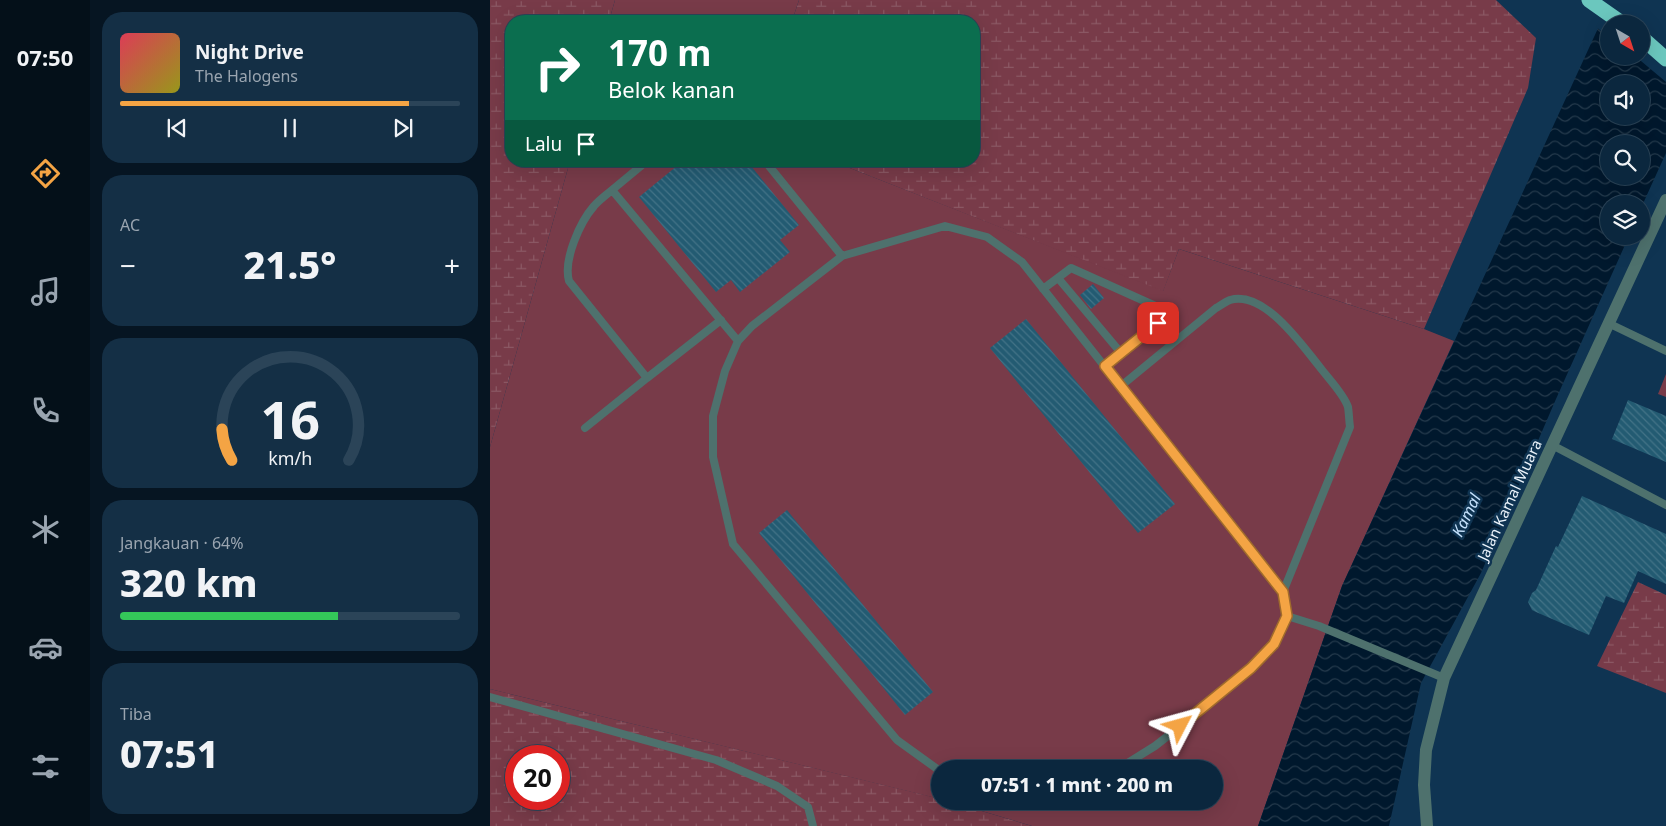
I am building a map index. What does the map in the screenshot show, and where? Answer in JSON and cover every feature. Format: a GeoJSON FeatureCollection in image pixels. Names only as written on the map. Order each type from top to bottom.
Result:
{"type":"FeatureCollection","features":[{"type":"Feature","properties":{"kind":"highway"},"geometry":{"type":"LineString","coordinates":[[1588,0],[1610,15]]}},
{"type":"Feature","properties":{"kind":"highway"},"geometry":{"type":"LineString","coordinates":[[1650,45],[1666,59]]}},
{"type":"Feature","properties":{"kind":"street","name":"Jalan Kamal Muara"},"geometry":{"type":"LineString","coordinates":[[1427,826],[1424,785],[1426,750],[1438,676],[1552,445],[1666,200]]}},
{"type":"Feature","properties":{"kind":"lane"},"geometry":{"type":"LineString","coordinates":[[640,167],[594,205],[581,225],[566,272],[569,282],[647,378]]}},
{"type":"Feature","properties":{"kind":"lane"},"geometry":{"type":"LineString","coordinates":[[770,167],[842,256]]}},
{"type":"Feature","properties":{"kind":"lane"},"geometry":{"type":"LineString","coordinates":[[612,190],[738,341]]}},
{"type":"Feature","properties":{"kind":"lane"},"geometry":{"type":"LineString","coordinates":[[931,764],[897,740],[733,544],[713,457],[714,416],[725,371],[738,341],[752,326],[842,256],[945,226],[987,237],[1022,262],[1283,592],[1287,616],[1274,644],[1251,668],[1155,746],[1132,760]]}},
{"type":"Feature","properties":{"kind":"lane"},"geometry":{"type":"LineString","coordinates":[[1043,290],[1070,268],[1171,313],[1105,366]]}},
{"type":"Feature","properties":{"kind":"lane"},"geometry":{"type":"LineString","coordinates":[[1058,278],[1121,353]]}},
{"type":"Feature","properties":{"kind":"lane"},"geometry":{"type":"LineString","coordinates":[[1121,386],[1216,308],[1231,300],[1240,299],[1252,302],[1272,313],[1288,327],[1337,389],[1348,406],[1350,426],[1283,592]]}},
{"type":"Feature","properties":{"kind":"lane"},"geometry":{"type":"LineString","coordinates":[[584,428],[721,320]]}},
{"type":"Feature","properties":{"kind":"lane"},"geometry":{"type":"LineString","coordinates":[[1608,323],[1666,350]]}},
{"type":"Feature","properties":{"kind":"lane"},"geometry":{"type":"LineString","coordinates":[[1552,445],[1666,505]]}},
{"type":"Feature","properties":{"kind":"lane"},"geometry":{"type":"LineString","coordinates":[[1287,616],[1319,626],[1438,676]]}},
{"type":"Feature","properties":{"kind":"lane"},"geometry":{"type":"LineString","coordinates":[[490,697],[716,760],[778,786],[808,807],[813,826]]}},
{"type":"Feature","properties":{"kind":"green space"},"geometry":{"type":"Polygon","coordinates":[[[490,0],[615,0],[611,15],[505,15],[505,167],[568,167],[490,447],[490,0]]]}},
{"type":"Feature","properties":{"kind":"green space"},"geometry":{"type":"Polygon","coordinates":[[[615,0],[799,0],[794,15],[611,15],[615,0]]]}},
{"type":"Feature","properties":{"kind":"green space"},"geometry":{"type":"Polygon","coordinates":[[[799,0],[1496,0],[1536,38],[1528,88],[1424,329],[1179,249],[1163,292],[847,167],[980,167],[980,15],[794,15],[799,0]]]}},
{"type":"Feature","properties":{"kind":"green space"},"geometry":{"type":"Polygon","coordinates":[[[568,167],[847,167],[1163,291],[1179,249],[1424,329],[1454,341],[1342,586],[1258,826],[1032,826],[978,810],[1223,810],[1223,760],[931,760],[931,797],[490,689],[490,447],[568,167]]]}},
{"type":"Feature","properties":{"kind":"green space"},"geometry":{"type":"Polygon","coordinates":[[[1666,374],[1666,397],[1658,394],[1666,374]]]}},
{"type":"Feature","properties":{"kind":"green space"},"geometry":{"type":"Polygon","coordinates":[[[1638,582],[1666,595],[1666,693],[1597,666],[1638,582]]]}},
{"type":"Feature","properties":{"kind":"green space"},"geometry":{"type":"Polygon","coordinates":[[[490,689],[931,797],[931,810],[978,810],[1032,826],[490,826],[490,689]]]}},
{"type":"Feature","properties":{"kind":"water","name":"Kamal"},"geometry":{"type":"Polygon","coordinates":[[[1611,0],[1666,0],[1666,153],[1647,195],[1600,195],[1600,245],[1625,245],[1481,573],[1421,683],[1389,826],[1258,826],[1342,586],[1600,24],[1600,65],[1650,65],[1650,15],[1604,15],[1611,0]]]}},
{"type":"Feature","properties":{"kind":"pier"},"geometry":{"type":"Polygon","coordinates":[[[1608,0],[1666,0],[1666,82],[1646,65],[1650,65],[1650,15],[1601,15],[1608,0]]]}},
{"type":"Feature","properties":{"kind":"pier"},"geometry":{"type":"Polygon","coordinates":[[[1600,18],[1600,30],[1596,27],[1600,18]]]}},
{"type":"Feature","properties":{"kind":"building"},"geometry":{"type":"Polygon","coordinates":[[[676,167],[752,167],[799,225],[780,240],[790,252],[740,292],[731,280],[716,292],[639,197],[676,167]]]}},
{"type":"Feature","properties":{"kind":"building"},"geometry":{"type":"Polygon","coordinates":[[[1093,284],[1104,298],[1091,309],[1080,295],[1093,284]]]}},
{"type":"Feature","properties":{"kind":"building"},"geometry":{"type":"Polygon","coordinates":[[[1026,319],[1175,504],[1138,533],[990,348],[1026,319]]]}},
{"type":"Feature","properties":{"kind":"building"},"geometry":{"type":"Polygon","coordinates":[[[1628,400],[1666,416],[1666,462],[1612,439],[1628,400]]]}},
{"type":"Feature","properties":{"kind":"building"},"geometry":{"type":"Polygon","coordinates":[[[1582,496],[1666,534],[1666,584],[1638,571],[1624,603],[1606,596],[1589,635],[1532,610],[1528,602],[1532,593],[1536,590],[1556,546],[1558,547],[1582,496]]]}},
{"type":"Feature","properties":{"kind":"building"},"geometry":{"type":"Polygon","coordinates":[[[787,510],[933,692],[905,715],[759,533],[787,510]]]}},
{"type":"Feature","properties":{"kind":"route"},"geometry":{"type":"LineString","coordinates":[[1158,323],[1105,366],[1283,592],[1287,616],[1274,644],[1251,668],[1180,726]]}}]}
